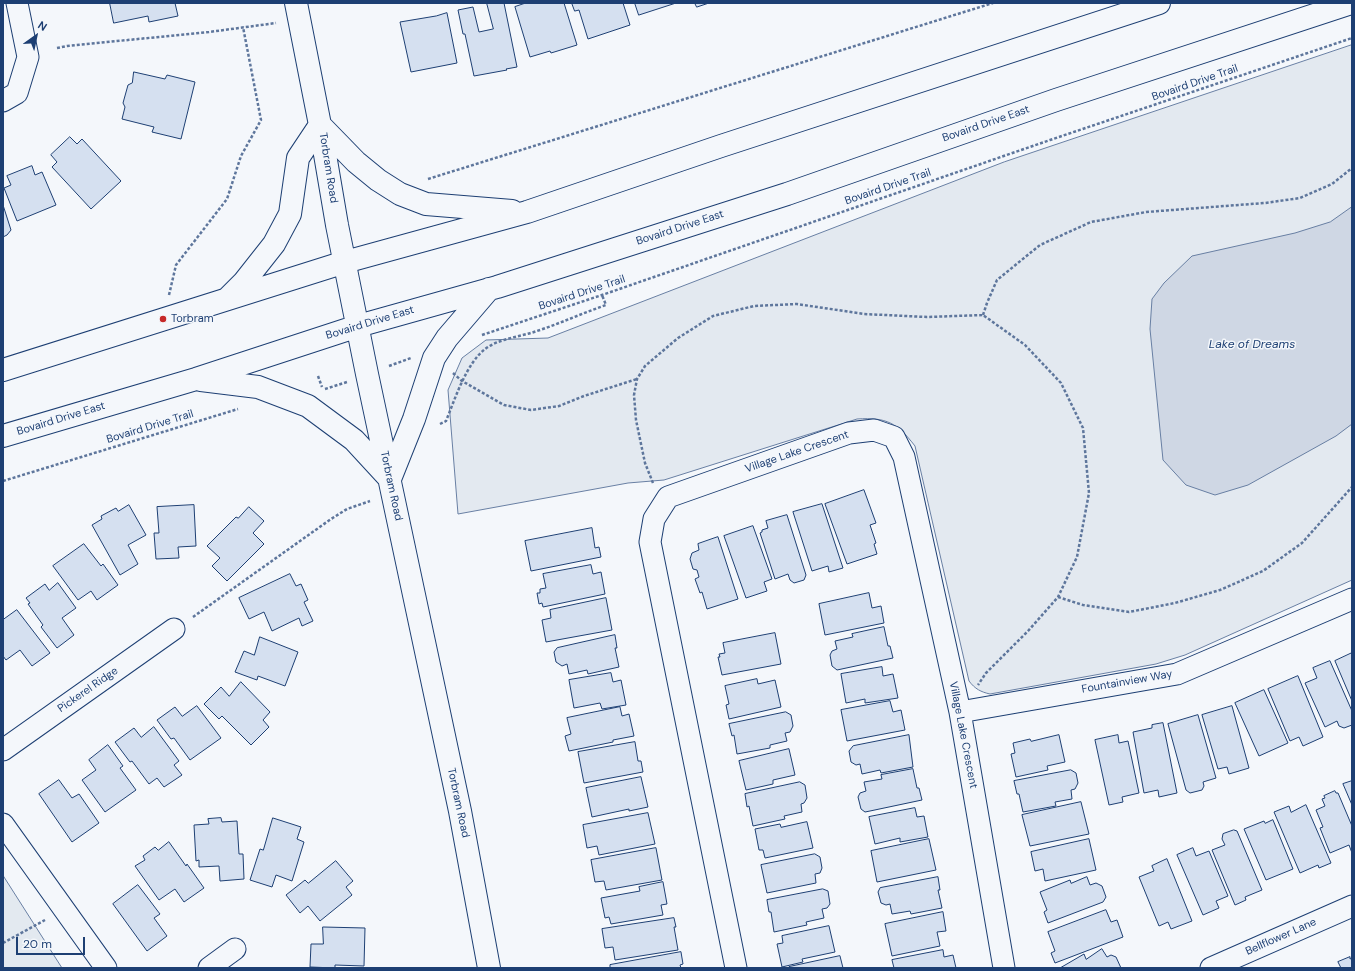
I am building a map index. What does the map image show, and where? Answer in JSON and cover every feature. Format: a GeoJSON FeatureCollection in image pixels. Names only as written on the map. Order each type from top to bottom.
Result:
{"type":"FeatureCollection","features":[{"type":"Feature","properties":{"kind":"main road"},"geometry":{"type":"LineString","coordinates":[[3,370],[345,262],[527,212],[721,146],[1159,3]]}},
{"type":"Feature","properties":{"kind":"main road","name":"Bovaird Drive East"},"geometry":{"type":"LineString","coordinates":[[3,436],[196,379],[358,326],[489,289],[786,194],[1056,100],[1351,3]]}},
{"type":"Feature","properties":{"kind":"main road","name":"Torbram Road"},"geometry":{"type":"LineString","coordinates":[[298,11],[366,374],[460,811],[489,968]]}},
{"type":"Feature","properties":{"kind":"main road"},"geometry":{"type":"LineString","coordinates":[[227,299],[244,282],[274,244],[290,214],[298,158],[320,125],[356,162],[378,180],[400,194],[426,204],[527,212]]}},
{"type":"Feature","properties":{"kind":"main road"},"geometry":{"type":"LineString","coordinates":[[391,486],[434,358],[447,338],[489,289]]}},
{"type":"Feature","properties":{"kind":"main road"},"geometry":{"type":"LineString","coordinates":[[196,379],[258,387],[308,406],[354,440],[391,486]]}},
{"type":"Feature","properties":{"kind":"street"},"geometry":{"type":"LineString","coordinates":[[3,101],[17,93],[28,57],[17,3]]}},
{"type":"Feature","properties":{"kind":"street","name":"Village Lake Crescent"},"geometry":{"type":"LineString","coordinates":[[736,968],[650,542],[654,518],[668,497],[849,433],[874,430],[894,437],[904,457],[960,712],[1004,968]]}},
{"type":"Feature","properties":{"kind":"street","name":"Fountainview Way"},"geometry":{"type":"LineString","coordinates":[[960,712],[1177,674],[1352,599]]}},
{"type":"Feature","properties":{"kind":"street","name":"Pickerel Ridge"},"geometry":{"type":"LineString","coordinates":[[3,750],[174,629]]}},
{"type":"Feature","properties":{"kind":"street"},"geometry":{"type":"LineString","coordinates":[[3,824],[106,968]]}},
{"type":"Feature","properties":{"kind":"street","name":"Bellflower Lane"},"geometry":{"type":"LineString","coordinates":[[1211,968],[1352,906]]}},
{"type":"Feature","properties":{"kind":"street"},"geometry":{"type":"LineString","coordinates":[[209,968],[235,949]]}},
{"type":"Feature","properties":{"kind":"path"},"geometry":{"type":"LineString","coordinates":[[400,194],[424,181],[993,3]]}},
{"type":"Feature","properties":{"kind":"path"},"geometry":{"type":"LineString","coordinates":[[57,48],[209,32],[243,26],[298,11]]}},
{"type":"Feature","properties":{"kind":"path"},"geometry":{"type":"LineString","coordinates":[[163,319],[176,265],[226,199],[241,156],[261,120],[243,26]]}},
{"type":"Feature","properties":{"kind":"path","name":"Bovaird Drive Trail"},"geometry":{"type":"LineString","coordinates":[[479,336],[503,326],[602,295],[1043,142],[1352,38]]}},
{"type":"Feature","properties":{"kind":"path"},"geometry":{"type":"LineString","coordinates":[[983,315],[997,280],[1040,246],[1091,222],[1146,212],[1265,204],[1300,198],[1332,184],[1352,168]]}},
{"type":"Feature","properties":{"kind":"path"},"geometry":{"type":"LineString","coordinates":[[440,424],[446,421],[462,381],[476,359],[485,350],[497,343],[536,331],[606,305],[602,295]]}},
{"type":"Feature","properties":{"kind":"path"},"geometry":{"type":"LineString","coordinates":[[452,371],[462,381],[504,405],[531,410],[559,406],[584,396],[637,379]]}},
{"type":"Feature","properties":{"kind":"path"},"geometry":{"type":"LineString","coordinates":[[318,376],[323,390]]}},
{"type":"Feature","properties":{"kind":"path","name":"Bovaird Drive Trail"},"geometry":{"type":"LineString","coordinates":[[3,482],[240,408]]}},
{"type":"Feature","properties":{"kind":"path"},"geometry":{"type":"LineString","coordinates":[[174,629],[205,610],[331,519],[391,486]]}},
{"type":"Feature","properties":{"kind":"path"},"geometry":{"type":"LineString","coordinates":[[1058,597],[1083,605],[1129,612],[1175,603],[1220,590],[1263,571],[1302,543],[1352,487]]}},
{"type":"Feature","properties":{"kind":"path"},"geometry":{"type":"LineString","coordinates":[[3,943],[44,921],[63,908]]}},
{"type":"Feature","properties":{"kind":"shaded area"},"geometry":{"type":"Polygon","coordinates":[[[1352,45],[1352,580],[1185,655],[1156,664],[990,694],[978,690],[969,681],[915,446],[903,432],[890,423],[876,419],[857,419],[664,480],[628,483],[458,514],[448,390],[462,358],[486,340],[548,338],[1004,162],[1352,45]]]}},
{"type":"Feature","properties":{"kind":"shaded area"},"geometry":{"type":"Polygon","coordinates":[[[4,877],[62,968],[3,968],[4,877]]]}},
{"type":"Feature","properties":{"kind":"water","name":"Lake of Dreams"},"geometry":{"type":"Polygon","coordinates":[[[1352,207],[1352,424],[1336,436],[1248,485],[1215,495],[1186,485],[1163,460],[1150,329],[1152,299],[1164,283],[1192,256],[1295,233],[1330,222],[1352,207]]]}},
{"type":"Feature","properties":{"kind":"building"},"geometry":{"type":"Polygon","coordinates":[[[110,3],[175,3],[178,16],[149,22],[148,16],[114,23],[110,3]]]}},
{"type":"Feature","properties":{"kind":"building"},"geometry":{"type":"Polygon","coordinates":[[[487,3],[504,3],[517,67],[474,76],[458,10],[473,7],[479,32],[493,29],[487,3]]]}},
{"type":"Feature","properties":{"kind":"building"},"geometry":{"type":"Polygon","coordinates":[[[526,3],[564,3],[577,45],[551,53],[550,51],[530,57],[515,7],[526,3]]]}},
{"type":"Feature","properties":{"kind":"building"},"geometry":{"type":"Polygon","coordinates":[[[572,3],[623,3],[630,25],[588,39],[579,10],[575,11],[572,3]]]}},
{"type":"Feature","properties":{"kind":"building"},"geometry":{"type":"Polygon","coordinates":[[[635,3],[676,3],[639,15],[635,3]]]}},
{"type":"Feature","properties":{"kind":"building"},"geometry":{"type":"Polygon","coordinates":[[[695,3],[709,3],[697,7],[695,3]]]}},
{"type":"Feature","properties":{"kind":"building"},"geometry":{"type":"Polygon","coordinates":[[[447,13],[457,63],[411,72],[400,22],[447,13]]]}},
{"type":"Feature","properties":{"kind":"building"},"geometry":{"type":"Polygon","coordinates":[[[134,72],[165,79],[167,75],[195,82],[181,139],[152,132],[154,127],[122,119],[125,107],[123,103],[128,85],[132,83],[134,72]]]}},
{"type":"Feature","properties":{"kind":"building"},"geometry":{"type":"Polygon","coordinates":[[[70,137],[77,144],[82,139],[121,181],[91,209],[52,167],[57,162],[51,155],[70,137]]]}},
{"type":"Feature","properties":{"kind":"building"},"geometry":{"type":"Polygon","coordinates":[[[32,166],[35,175],[42,172],[56,205],[17,221],[4,188],[11,185],[7,176],[32,166]]]}},
{"type":"Feature","properties":{"kind":"building"},"geometry":{"type":"Polygon","coordinates":[[[3,205],[11,230],[3,237],[3,205]]]}},
{"type":"Feature","properties":{"kind":"building"},"geometry":{"type":"Polygon","coordinates":[[[864,490],[876,523],[870,525],[876,543],[874,544],[877,554],[847,564],[825,504],[864,490]]]}},
{"type":"Feature","properties":{"kind":"building"},"geometry":{"type":"Polygon","coordinates":[[[822,504],[843,568],[829,572],[828,566],[812,571],[793,512],[822,504]]]}},
{"type":"Feature","properties":{"kind":"building"},"geometry":{"type":"Polygon","coordinates":[[[129,505],[146,535],[128,545],[138,564],[120,575],[92,525],[102,519],[101,516],[116,508],[118,511],[129,505]]]}},
{"type":"Feature","properties":{"kind":"building"},"geometry":{"type":"Polygon","coordinates":[[[194,505],[196,546],[178,547],[179,558],[156,559],[154,533],[159,533],[157,507],[194,505]]]}},
{"type":"Feature","properties":{"kind":"building"},"geometry":{"type":"Polygon","coordinates":[[[249,507],[264,521],[253,533],[264,544],[227,581],[212,566],[220,558],[207,546],[236,517],[238,518],[249,507]]]}},
{"type":"Feature","properties":{"kind":"building"},"geometry":{"type":"Polygon","coordinates":[[[787,515],[806,575],[804,580],[794,583],[790,580],[788,574],[775,579],[760,533],[762,530],[768,528],[766,521],[787,515]]]}},
{"type":"Feature","properties":{"kind":"building"},"geometry":{"type":"Polygon","coordinates":[[[753,526],[772,579],[764,582],[767,591],[746,598],[724,536],[753,526]]]}},
{"type":"Feature","properties":{"kind":"building"},"geometry":{"type":"Polygon","coordinates":[[[592,528],[595,548],[599,547],[601,557],[531,571],[525,541],[592,528]]]}},
{"type":"Feature","properties":{"kind":"building"},"geometry":{"type":"Polygon","coordinates":[[[718,537],[738,599],[707,609],[702,592],[700,593],[695,579],[699,577],[697,570],[693,569],[690,559],[692,553],[699,550],[698,544],[718,537]]]}},
{"type":"Feature","properties":{"kind":"building"},"geometry":{"type":"Polygon","coordinates":[[[84,544],[101,566],[103,564],[118,585],[97,600],[91,591],[78,600],[53,566],[84,544]]]}},
{"type":"Feature","properties":{"kind":"building"},"geometry":{"type":"Polygon","coordinates":[[[591,565],[593,574],[601,572],[605,594],[543,607],[542,603],[539,604],[537,593],[540,593],[540,589],[546,588],[543,574],[591,565]]]}},
{"type":"Feature","properties":{"kind":"building"},"geometry":{"type":"Polygon","coordinates":[[[290,574],[296,586],[301,584],[308,600],[304,602],[313,621],[302,626],[299,618],[272,631],[264,612],[249,619],[239,598],[290,574]]]}},
{"type":"Feature","properties":{"kind":"building"},"geometry":{"type":"Polygon","coordinates":[[[58,583],[76,608],[62,618],[74,635],[57,648],[41,627],[43,625],[28,604],[30,603],[26,598],[45,584],[49,590],[58,583]]]}},
{"type":"Feature","properties":{"kind":"building"},"geometry":{"type":"Polygon","coordinates":[[[869,593],[872,608],[881,606],[884,623],[825,635],[819,604],[869,593]]]}},
{"type":"Feature","properties":{"kind":"building"},"geometry":{"type":"Polygon","coordinates":[[[606,598],[612,630],[546,642],[542,620],[551,618],[550,610],[606,598]]]}},
{"type":"Feature","properties":{"kind":"building"},"geometry":{"type":"Polygon","coordinates":[[[17,610],[50,653],[32,666],[20,650],[6,660],[3,656],[3,620],[17,610]]]}},
{"type":"Feature","properties":{"kind":"building"},"geometry":{"type":"Polygon","coordinates":[[[884,627],[888,646],[890,646],[893,658],[837,670],[832,666],[830,655],[832,651],[837,649],[835,641],[853,637],[852,634],[884,627]]]}},
{"type":"Feature","properties":{"kind":"building"},"geometry":{"type":"Polygon","coordinates":[[[775,633],[781,664],[722,675],[718,657],[720,657],[719,654],[725,653],[723,643],[775,633]]]}},
{"type":"Feature","properties":{"kind":"building"},"geometry":{"type":"Polygon","coordinates":[[[615,635],[617,648],[615,648],[619,667],[588,674],[587,670],[569,674],[567,664],[562,666],[556,662],[554,652],[557,648],[615,635]]]}},
{"type":"Feature","properties":{"kind":"building"},"geometry":{"type":"Polygon","coordinates":[[[260,637],[298,652],[285,686],[258,676],[257,680],[235,672],[244,651],[254,655],[260,637]]]}},
{"type":"Feature","properties":{"kind":"building"},"geometry":{"type":"Polygon","coordinates":[[[1352,653],[1352,701],[1335,661],[1352,653]]]}},
{"type":"Feature","properties":{"kind":"building"},"geometry":{"type":"Polygon","coordinates":[[[1330,661],[1352,711],[1352,725],[1344,728],[1339,726],[1337,721],[1325,727],[1305,683],[1317,678],[1313,668],[1330,661]]]}},
{"type":"Feature","properties":{"kind":"building"},"geometry":{"type":"Polygon","coordinates":[[[882,667],[883,676],[893,674],[898,698],[865,703],[865,699],[846,703],[841,674],[882,667]]]}},
{"type":"Feature","properties":{"kind":"building"},"geometry":{"type":"Polygon","coordinates":[[[611,673],[613,682],[621,680],[626,705],[602,709],[600,703],[574,708],[569,680],[611,673]]]}},
{"type":"Feature","properties":{"kind":"building"},"geometry":{"type":"Polygon","coordinates":[[[1298,676],[1323,737],[1303,746],[1299,737],[1290,741],[1268,689],[1298,676]]]}},
{"type":"Feature","properties":{"kind":"building"},"geometry":{"type":"Polygon","coordinates":[[[757,679],[758,684],[775,680],[781,707],[729,719],[726,705],[729,704],[725,686],[757,679]]]}},
{"type":"Feature","properties":{"kind":"building"},"geometry":{"type":"Polygon","coordinates":[[[241,682],[270,712],[263,720],[269,727],[251,745],[222,716],[219,719],[204,704],[221,687],[229,696],[241,682]]]}},
{"type":"Feature","properties":{"kind":"building"},"geometry":{"type":"Polygon","coordinates":[[[1264,690],[1288,743],[1259,756],[1235,703],[1264,690]]]}},
{"type":"Feature","properties":{"kind":"building"},"geometry":{"type":"Polygon","coordinates":[[[890,701],[893,712],[901,710],[905,730],[847,741],[841,710],[890,701]]]}},
{"type":"Feature","properties":{"kind":"building"},"geometry":{"type":"Polygon","coordinates":[[[197,706],[221,738],[190,760],[174,738],[171,739],[157,720],[175,707],[182,716],[197,706]]]}},
{"type":"Feature","properties":{"kind":"building"},"geometry":{"type":"Polygon","coordinates":[[[1232,706],[1249,768],[1229,774],[1227,767],[1218,769],[1202,715],[1232,706]]]}},
{"type":"Feature","properties":{"kind":"building"},"geometry":{"type":"Polygon","coordinates":[[[620,707],[622,716],[629,714],[634,736],[569,751],[565,736],[571,734],[567,718],[620,707]]]}},
{"type":"Feature","properties":{"kind":"building"},"geometry":{"type":"Polygon","coordinates":[[[786,712],[791,715],[793,726],[790,732],[785,733],[787,741],[770,745],[770,748],[737,754],[734,735],[732,736],[729,724],[786,712]]]}},
{"type":"Feature","properties":{"kind":"building"},"geometry":{"type":"Polygon","coordinates":[[[1198,715],[1216,778],[1203,782],[1204,786],[1202,790],[1190,793],[1186,790],[1168,724],[1198,715]]]}},
{"type":"Feature","properties":{"kind":"building"},"geometry":{"type":"Polygon","coordinates":[[[1163,723],[1177,793],[1159,797],[1158,790],[1144,793],[1133,732],[1152,728],[1152,725],[1163,723]]]}},
{"type":"Feature","properties":{"kind":"building"},"geometry":{"type":"Polygon","coordinates":[[[154,727],[179,761],[174,765],[182,775],[164,787],[157,778],[149,784],[132,761],[130,762],[115,742],[134,728],[141,737],[154,727]]]}},
{"type":"Feature","properties":{"kind":"building"},"geometry":{"type":"Polygon","coordinates":[[[909,735],[913,767],[881,773],[880,770],[862,774],[860,764],[856,765],[851,762],[849,751],[853,746],[909,735]]]}},
{"type":"Feature","properties":{"kind":"building"},"geometry":{"type":"Polygon","coordinates":[[[1059,735],[1065,762],[1047,766],[1048,770],[1016,777],[1011,754],[1015,753],[1013,743],[1059,735]]]}},
{"type":"Feature","properties":{"kind":"building"},"geometry":{"type":"Polygon","coordinates":[[[1118,735],[1119,743],[1128,741],[1139,793],[1122,797],[1123,802],[1109,805],[1095,740],[1118,735]]]}},
{"type":"Feature","properties":{"kind":"building"},"geometry":{"type":"Polygon","coordinates":[[[635,742],[638,761],[641,761],[643,772],[584,783],[578,752],[635,742]]]}},
{"type":"Feature","properties":{"kind":"building"},"geometry":{"type":"Polygon","coordinates":[[[108,745],[123,766],[120,768],[136,790],[105,812],[82,780],[96,770],[89,760],[108,745]]]}},
{"type":"Feature","properties":{"kind":"building"},"geometry":{"type":"Polygon","coordinates":[[[789,749],[795,775],[773,780],[773,784],[746,790],[739,761],[789,749]]]}},
{"type":"Feature","properties":{"kind":"building"},"geometry":{"type":"Polygon","coordinates":[[[913,769],[917,788],[919,788],[922,800],[865,812],[861,809],[858,797],[860,793],[866,791],[864,782],[882,779],[881,775],[913,769]]]}},
{"type":"Feature","properties":{"kind":"building"},"geometry":{"type":"Polygon","coordinates":[[[1071,770],[1076,773],[1078,783],[1075,789],[1071,790],[1072,799],[1055,802],[1056,806],[1023,812],[1014,781],[1071,770]]]}},
{"type":"Feature","properties":{"kind":"building"},"geometry":{"type":"Polygon","coordinates":[[[641,777],[648,807],[629,811],[629,809],[592,817],[586,788],[641,777]]]}},
{"type":"Feature","properties":{"kind":"building"},"geometry":{"type":"Polygon","coordinates":[[[59,780],[72,798],[79,794],[99,823],[72,842],[39,794],[59,780]]]}},
{"type":"Feature","properties":{"kind":"building"},"geometry":{"type":"Polygon","coordinates":[[[1352,781],[1352,805],[1343,784],[1352,781]]]}},
{"type":"Feature","properties":{"kind":"building"},"geometry":{"type":"Polygon","coordinates":[[[800,782],[805,785],[807,798],[804,803],[801,804],[802,812],[784,816],[785,819],[753,826],[749,806],[747,807],[745,794],[800,782]]]}},
{"type":"Feature","properties":{"kind":"building"},"geometry":{"type":"Polygon","coordinates":[[[1335,791],[1338,793],[1352,826],[1352,853],[1349,845],[1330,853],[1320,828],[1323,827],[1316,810],[1325,806],[1322,799],[1325,798],[1324,796],[1335,791]]]}},
{"type":"Feature","properties":{"kind":"building"},"geometry":{"type":"Polygon","coordinates":[[[1081,802],[1089,834],[1030,846],[1022,815],[1081,802]]]}},
{"type":"Feature","properties":{"kind":"building"},"geometry":{"type":"Polygon","coordinates":[[[1306,805],[1331,863],[1319,868],[1318,865],[1300,873],[1274,812],[1289,806],[1291,812],[1306,805]]]}},
{"type":"Feature","properties":{"kind":"building"},"geometry":{"type":"Polygon","coordinates":[[[915,808],[917,817],[924,816],[928,837],[900,842],[900,838],[875,844],[869,817],[915,808]]]}},
{"type":"Feature","properties":{"kind":"building"},"geometry":{"type":"Polygon","coordinates":[[[648,813],[655,844],[599,855],[597,846],[587,848],[583,825],[648,813]]]}},
{"type":"Feature","properties":{"kind":"building"},"geometry":{"type":"Polygon","coordinates":[[[221,818],[222,822],[237,821],[239,854],[243,854],[244,879],[220,881],[219,866],[199,867],[199,860],[196,861],[194,825],[209,824],[208,819],[221,818]]]}},
{"type":"Feature","properties":{"kind":"building"},"geometry":{"type":"Polygon","coordinates":[[[273,818],[301,827],[297,839],[304,842],[292,881],[276,875],[272,887],[250,880],[260,849],[263,850],[273,818]]]}},
{"type":"Feature","properties":{"kind":"building"},"geometry":{"type":"Polygon","coordinates":[[[1273,820],[1293,869],[1266,880],[1244,829],[1264,821],[1265,823],[1273,820]]]}},
{"type":"Feature","properties":{"kind":"building"},"geometry":{"type":"Polygon","coordinates":[[[807,822],[813,848],[765,858],[763,850],[759,850],[755,829],[780,824],[781,827],[807,822]]]}},
{"type":"Feature","properties":{"kind":"building"},"geometry":{"type":"Polygon","coordinates":[[[1234,830],[1237,831],[1262,890],[1245,897],[1246,900],[1235,905],[1212,850],[1225,845],[1222,839],[1223,834],[1234,830]]]}},
{"type":"Feature","properties":{"kind":"building"},"geometry":{"type":"Polygon","coordinates":[[[929,839],[936,870],[877,882],[871,851],[929,839]]]}},
{"type":"Feature","properties":{"kind":"building"},"geometry":{"type":"Polygon","coordinates":[[[1089,839],[1096,870],[1045,881],[1043,869],[1035,871],[1031,852],[1089,839]]]}},
{"type":"Feature","properties":{"kind":"building"},"geometry":{"type":"Polygon","coordinates":[[[169,842],[204,888],[184,902],[175,889],[159,900],[135,866],[145,860],[143,856],[155,847],[158,850],[169,842]]]}},
{"type":"Feature","properties":{"kind":"building"},"geometry":{"type":"Polygon","coordinates":[[[656,848],[662,880],[606,890],[604,881],[595,882],[591,860],[656,848]]]}},
{"type":"Feature","properties":{"kind":"building"},"geometry":{"type":"Polygon","coordinates":[[[1193,848],[1196,856],[1209,851],[1228,896],[1216,901],[1219,908],[1203,915],[1177,855],[1193,848]]]}},
{"type":"Feature","properties":{"kind":"building"},"geometry":{"type":"Polygon","coordinates":[[[815,854],[820,857],[822,868],[820,873],[815,874],[816,883],[767,893],[761,865],[815,854]]]}},
{"type":"Feature","properties":{"kind":"building"},"geometry":{"type":"Polygon","coordinates":[[[1167,859],[1192,921],[1171,929],[1168,922],[1159,926],[1139,877],[1154,871],[1152,866],[1167,859]]]}},
{"type":"Feature","properties":{"kind":"building"},"geometry":{"type":"Polygon","coordinates":[[[336,861],[353,881],[346,887],[352,895],[320,921],[308,906],[300,913],[286,895],[305,880],[308,883],[336,861]]]}},
{"type":"Feature","properties":{"kind":"building"},"geometry":{"type":"Polygon","coordinates":[[[938,877],[940,890],[938,890],[942,908],[911,914],[910,911],[892,914],[890,904],[886,905],[881,903],[878,892],[880,888],[938,877]]]}},
{"type":"Feature","properties":{"kind":"building"},"geometry":{"type":"Polygon","coordinates":[[[1087,877],[1090,885],[1096,883],[1102,886],[1106,897],[1103,902],[1048,923],[1044,912],[1047,910],[1040,892],[1070,880],[1071,883],[1087,877]]]}},
{"type":"Feature","properties":{"kind":"building"},"geometry":{"type":"Polygon","coordinates":[[[663,882],[667,904],[661,905],[663,915],[611,924],[609,917],[605,918],[601,898],[640,891],[639,887],[663,882]]]}},
{"type":"Feature","properties":{"kind":"building"},"geometry":{"type":"Polygon","coordinates":[[[138,885],[160,914],[154,918],[167,936],[147,951],[113,904],[138,885]]]}},
{"type":"Feature","properties":{"kind":"building"},"geometry":{"type":"Polygon","coordinates":[[[823,889],[828,891],[830,904],[827,908],[822,909],[824,918],[806,922],[807,925],[774,932],[771,912],[769,912],[767,900],[823,889]]]}},
{"type":"Feature","properties":{"kind":"building"},"geometry":{"type":"Polygon","coordinates":[[[1106,910],[1111,922],[1117,920],[1123,937],[1055,963],[1051,953],[1055,951],[1048,932],[1106,910]]]}},
{"type":"Feature","properties":{"kind":"building"},"geometry":{"type":"Polygon","coordinates":[[[943,912],[946,931],[937,932],[940,946],[892,956],[885,924],[943,912]]]}},
{"type":"Feature","properties":{"kind":"building"},"geometry":{"type":"Polygon","coordinates":[[[674,918],[678,950],[615,960],[613,947],[605,948],[602,929],[674,918]]]}},
{"type":"Feature","properties":{"kind":"building"},"geometry":{"type":"Polygon","coordinates":[[[829,926],[835,952],[802,959],[803,962],[782,967],[777,944],[783,943],[782,936],[829,926]]]}},
{"type":"Feature","properties":{"kind":"building"},"geometry":{"type":"Polygon","coordinates":[[[323,927],[365,928],[364,966],[335,965],[335,968],[310,967],[311,944],[323,944],[323,927]]]}},
{"type":"Feature","properties":{"kind":"building"},"geometry":{"type":"Polygon","coordinates":[[[1102,949],[1107,957],[1111,955],[1116,957],[1121,968],[1060,968],[1084,954],[1086,959],[1102,949]]]}},
{"type":"Feature","properties":{"kind":"building"},"geometry":{"type":"Polygon","coordinates":[[[943,950],[944,957],[953,955],[956,968],[894,968],[892,960],[943,950]]]}},
{"type":"Feature","properties":{"kind":"building"},"geometry":{"type":"Polygon","coordinates":[[[681,952],[683,964],[680,965],[681,968],[610,968],[610,965],[681,952]]]}},
{"type":"Feature","properties":{"kind":"building"},"geometry":{"type":"Polygon","coordinates":[[[840,956],[843,968],[789,968],[789,967],[840,956]]]}},
{"type":"Feature","properties":{"kind":"building"},"geometry":{"type":"Polygon","coordinates":[[[1350,957],[1350,959],[1352,958],[1352,968],[1341,968],[1338,962],[1350,957]]]}},
{"type":"Feature","properties":{"kind":"place","name":"Torbram"},"geometry":{"type":"Point","coordinates":[163,319]}}]}
